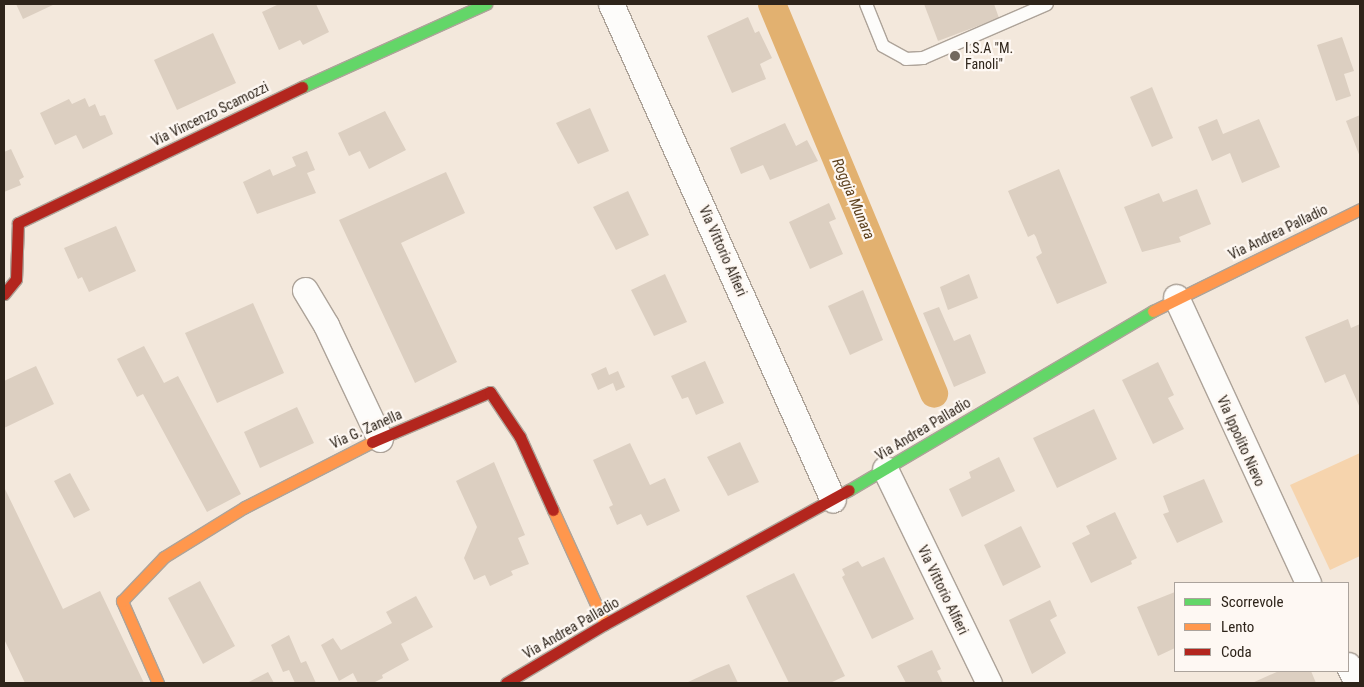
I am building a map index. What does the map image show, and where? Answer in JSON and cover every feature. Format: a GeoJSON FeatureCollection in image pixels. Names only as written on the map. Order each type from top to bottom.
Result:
{"type":"FeatureCollection","features":[{"type":"Feature","properties":{"kind":"street","name":"Via Vincenzo Scamozzi"},"geometry":{"type":"LineString","coordinates":[[4,294],[16,279],[18,223],[257,108],[486,4]]}},
{"type":"Feature","properties":{"kind":"street","name":"Via Vittorio Alfieri"},"geometry":{"type":"LineString","coordinates":[[611,4],[833,500]]}},
{"type":"Feature","properties":{"kind":"street","name":"Via Andrea Palladio"},"geometry":{"type":"LineString","coordinates":[[506,683],[605,624],[833,500],[1176,297],[1360,209]]}},
{"type":"Feature","properties":{"kind":"street"},"geometry":{"type":"LineString","coordinates":[[305,290],[326,325],[380,439]]}},
{"type":"Feature","properties":{"kind":"street","name":"Via Ippolito Nievo"},"geometry":{"type":"LineString","coordinates":[[1176,297],[1308,582]]}},
{"type":"Feature","properties":{"kind":"street","name":"Via G. Zanella"},"geometry":{"type":"LineString","coordinates":[[158,683],[122,601],[164,558],[245,507],[380,439],[490,392],[520,437],[605,624]]}},
{"type":"Feature","properties":{"kind":"street","name":"Via Vittorio Alfieri"},"geometry":{"type":"LineString","coordinates":[[885,469],[989,683]]}},
{"type":"Feature","properties":{"kind":"street"},"geometry":{"type":"LineString","coordinates":[[1349,667],[1357,683]]}},
{"type":"Feature","properties":{"kind":"lane"},"geometry":{"type":"LineString","coordinates":[[866,4],[883,46],[906,59],[923,58],[1048,4]]}},
{"type":"Feature","properties":{"kind":"shaded area"},"geometry":{"type":"Polygon","coordinates":[[[1360,453],[1360,556],[1330,570],[1290,485],[1360,453]]]}},
{"type":"Feature","properties":{"kind":"building"},"geometry":{"type":"Polygon","coordinates":[[[16,4],[55,4],[23,19],[16,4]]]}},
{"type":"Feature","properties":{"kind":"building"},"geometry":{"type":"Polygon","coordinates":[[[279,4],[316,4],[329,32],[303,45],[300,40],[279,50],[262,12],[279,4]]]}},
{"type":"Feature","properties":{"kind":"building"},"geometry":{"type":"Polygon","coordinates":[[[924,4],[994,4],[999,18],[938,41],[924,4]]]}},
{"type":"Feature","properties":{"kind":"building"},"geometry":{"type":"Polygon","coordinates":[[[748,17],[755,33],[759,31],[772,58],[760,64],[766,79],[732,93],[707,36],[748,17]]]}},
{"type":"Feature","properties":{"kind":"building"},"geometry":{"type":"Polygon","coordinates":[[[213,33],[236,83],[177,110],[154,60],[213,33]]]}},
{"type":"Feature","properties":{"kind":"building"},"geometry":{"type":"Polygon","coordinates":[[[1342,37],[1354,71],[1344,74],[1351,96],[1336,101],[1317,45],[1342,37]]]}},
{"type":"Feature","properties":{"kind":"building"},"geometry":{"type":"Polygon","coordinates":[[[1152,87],[1173,138],[1152,147],[1130,97],[1152,87]]]}},
{"type":"Feature","properties":{"kind":"building"},"geometry":{"type":"Polygon","coordinates":[[[85,98],[89,107],[95,104],[100,116],[105,115],[113,134],[83,149],[76,135],[55,145],[40,113],[69,99],[72,104],[85,98]]]}},
{"type":"Feature","properties":{"kind":"building"},"geometry":{"type":"Polygon","coordinates":[[[590,108],[609,151],[578,164],[556,123],[590,108]]]}},
{"type":"Feature","properties":{"kind":"building"},"geometry":{"type":"Polygon","coordinates":[[[385,111],[406,150],[369,169],[360,151],[349,156],[338,133],[385,111]]]}},
{"type":"Feature","properties":{"kind":"building"},"geometry":{"type":"Polygon","coordinates":[[[1360,115],[1360,157],[1346,121],[1360,115]]]}},
{"type":"Feature","properties":{"kind":"building"},"geometry":{"type":"Polygon","coordinates":[[[1217,119],[1223,134],[1259,119],[1280,167],[1242,183],[1230,153],[1212,161],[1198,127],[1217,119]]]}},
{"type":"Feature","properties":{"kind":"building"},"geometry":{"type":"Polygon","coordinates":[[[785,123],[796,146],[807,140],[818,161],[770,180],[763,165],[741,174],[730,148],[785,123]]]}},
{"type":"Feature","properties":{"kind":"building"},"geometry":{"type":"Polygon","coordinates":[[[11,149],[24,177],[19,180],[21,185],[4,192],[4,152],[11,149]]]}},
{"type":"Feature","properties":{"kind":"building"},"geometry":{"type":"Polygon","coordinates":[[[307,151],[315,170],[307,173],[316,193],[257,214],[243,182],[270,169],[273,176],[296,166],[292,157],[307,151]]]}},
{"type":"Feature","properties":{"kind":"building"},"geometry":{"type":"Polygon","coordinates":[[[1059,169],[1107,283],[1057,304],[1036,257],[1042,253],[1036,237],[1034,234],[1028,237],[1008,191],[1059,169]]]}},
{"type":"Feature","properties":{"kind":"building"},"geometry":{"type":"Polygon","coordinates":[[[446,172],[465,213],[401,243],[457,362],[415,383],[339,220],[446,172]]]}},
{"type":"Feature","properties":{"kind":"building"},"geometry":{"type":"Polygon","coordinates":[[[1197,189],[1211,224],[1179,237],[1181,242],[1142,252],[1124,207],[1159,193],[1163,202],[1197,189]]]}},
{"type":"Feature","properties":{"kind":"building"},"geometry":{"type":"Polygon","coordinates":[[[628,191],[649,235],[616,250],[593,207],[628,191]]]}},
{"type":"Feature","properties":{"kind":"building"},"geometry":{"type":"Polygon","coordinates":[[[829,203],[836,219],[829,222],[843,254],[810,269],[789,222],[829,203]]]}},
{"type":"Feature","properties":{"kind":"building"},"geometry":{"type":"Polygon","coordinates":[[[116,226],[136,271],[89,292],[82,277],[78,279],[64,248],[116,226]]]}},
{"type":"Feature","properties":{"kind":"building"},"geometry":{"type":"Polygon","coordinates":[[[665,274],[687,322],[654,336],[631,290],[665,274]]]}},
{"type":"Feature","properties":{"kind":"building"},"geometry":{"type":"Polygon","coordinates":[[[969,274],[978,298],[948,310],[940,287],[969,274]]]}},
{"type":"Feature","properties":{"kind":"building"},"geometry":{"type":"Polygon","coordinates":[[[863,290],[883,340],[850,355],[828,306],[863,290]]]}},
{"type":"Feature","properties":{"kind":"building"},"geometry":{"type":"Polygon","coordinates":[[[253,303],[284,373],[217,403],[185,333],[253,303]]]}},
{"type":"Feature","properties":{"kind":"building"},"geometry":{"type":"Polygon","coordinates":[[[939,307],[954,341],[970,334],[986,373],[954,387],[923,313],[939,307]]]}},
{"type":"Feature","properties":{"kind":"building"},"geometry":{"type":"Polygon","coordinates":[[[1348,319],[1351,328],[1360,324],[1360,408],[1345,374],[1325,383],[1305,337],[1348,319]]]}},
{"type":"Feature","properties":{"kind":"building"},"geometry":{"type":"Polygon","coordinates":[[[144,346],[164,383],[178,376],[241,494],[207,512],[143,394],[137,397],[117,359],[144,346]]]}},
{"type":"Feature","properties":{"kind":"building"},"geometry":{"type":"Polygon","coordinates":[[[705,361],[724,403],[696,415],[688,397],[682,399],[671,376],[705,361]]]}},
{"type":"Feature","properties":{"kind":"building"},"geometry":{"type":"Polygon","coordinates":[[[1158,362],[1174,395],[1168,398],[1184,429],[1153,444],[1122,380],[1158,362]]]}},
{"type":"Feature","properties":{"kind":"building"},"geometry":{"type":"Polygon","coordinates":[[[36,366],[54,404],[4,428],[4,381],[36,366]]]}},
{"type":"Feature","properties":{"kind":"building"},"geometry":{"type":"Polygon","coordinates":[[[606,367],[609,375],[618,371],[625,387],[616,391],[613,383],[598,390],[591,374],[606,367]]]}},
{"type":"Feature","properties":{"kind":"building"},"geometry":{"type":"Polygon","coordinates":[[[297,407],[314,443],[260,468],[244,432],[297,407]]]}},
{"type":"Feature","properties":{"kind":"building"},"geometry":{"type":"Polygon","coordinates":[[[1094,409],[1117,459],[1057,488],[1033,438],[1094,409]]]}},
{"type":"Feature","properties":{"kind":"building"},"geometry":{"type":"Polygon","coordinates":[[[740,442],[759,482],[728,496],[707,457],[740,442]]]}},
{"type":"Feature","properties":{"kind":"building"},"geometry":{"type":"Polygon","coordinates":[[[630,443],[650,485],[665,478],[680,511],[647,526],[641,514],[617,525],[609,507],[613,505],[593,460],[630,443]]]}},
{"type":"Feature","properties":{"kind":"building"},"geometry":{"type":"Polygon","coordinates":[[[999,457],[1015,491],[962,517],[949,489],[971,478],[969,472],[999,457]]]}},
{"type":"Feature","properties":{"kind":"building"},"geometry":{"type":"Polygon","coordinates":[[[494,462],[525,535],[518,538],[529,564],[511,571],[513,575],[490,586],[485,575],[474,580],[464,558],[477,527],[456,481],[494,462]]]}},
{"type":"Feature","properties":{"kind":"building"},"geometry":{"type":"Polygon","coordinates":[[[70,473],[90,510],[74,518],[54,481],[70,473]]]}},
{"type":"Feature","properties":{"kind":"building"},"geometry":{"type":"Polygon","coordinates":[[[1204,479],[1223,522],[1177,543],[1163,514],[1169,512],[1163,496],[1204,479]]]}},
{"type":"Feature","properties":{"kind":"building"},"geometry":{"type":"Polygon","coordinates":[[[4,487],[63,609],[100,591],[144,683],[25,683],[4,639],[4,487]]]}},
{"type":"Feature","properties":{"kind":"building"},"geometry":{"type":"Polygon","coordinates":[[[1115,512],[1137,558],[1131,561],[1132,564],[1091,583],[1072,543],[1090,534],[1086,526],[1115,512]]]}},
{"type":"Feature","properties":{"kind":"building"},"geometry":{"type":"Polygon","coordinates":[[[1021,526],[1041,567],[1003,586],[984,545],[1021,526]]]}},
{"type":"Feature","properties":{"kind":"building"},"geometry":{"type":"Polygon","coordinates":[[[884,557],[914,619],[872,639],[842,577],[845,575],[842,569],[858,561],[862,567],[884,557]]]}},
{"type":"Feature","properties":{"kind":"building"},"geometry":{"type":"Polygon","coordinates":[[[794,573],[845,676],[830,683],[789,683],[746,596],[794,573]]]}},
{"type":"Feature","properties":{"kind":"building"},"geometry":{"type":"Polygon","coordinates":[[[200,581],[235,646],[203,664],[168,598],[200,581]]]}},
{"type":"Feature","properties":{"kind":"building"},"geometry":{"type":"Polygon","coordinates":[[[1174,592],[1174,648],[1158,656],[1137,607],[1174,592]]]}},
{"type":"Feature","properties":{"kind":"building"},"geometry":{"type":"Polygon","coordinates":[[[416,596],[433,627],[401,644],[409,660],[382,675],[383,678],[373,683],[358,683],[353,673],[339,681],[321,645],[333,638],[341,650],[392,623],[386,612],[416,596]]]}},
{"type":"Feature","properties":{"kind":"building"},"geometry":{"type":"Polygon","coordinates":[[[1050,600],[1057,616],[1050,620],[1066,653],[1032,674],[1009,620],[1050,600]]]}},
{"type":"Feature","properties":{"kind":"building"},"geometry":{"type":"Polygon","coordinates":[[[289,635],[301,663],[306,661],[316,683],[295,683],[289,670],[283,672],[271,645],[289,635]]]}},
{"type":"Feature","properties":{"kind":"building"},"geometry":{"type":"Polygon","coordinates":[[[932,650],[941,669],[937,671],[943,683],[906,683],[897,666],[932,650]]]}},
{"type":"Feature","properties":{"kind":"building"},"geometry":{"type":"Polygon","coordinates":[[[729,664],[738,683],[686,683],[716,669],[729,664]]]}},
{"type":"Feature","properties":{"kind":"building"},"geometry":{"type":"Polygon","coordinates":[[[268,672],[274,683],[247,683],[268,672]]]}},
{"type":"Feature","properties":{"kind":"building"},"geometry":{"type":"Polygon","coordinates":[[[1277,672],[1311,672],[1316,683],[1252,683],[1277,672]]]}},
{"type":"Feature","properties":{"kind":"waterway","name":"Roggia Munara"},"geometry":{"type":"LineString","coordinates":[[772,4],[934,394]]}},
{"type":"Feature","properties":{"kind":"traffic: fast"},"geometry":{"type":"LineString","coordinates":[[302,87],[486,4]]}},
{"type":"Feature","properties":{"kind":"traffic: fast"},"geometry":{"type":"LineString","coordinates":[[849,490],[1153,311]]}},
{"type":"Feature","properties":{"kind":"traffic: slow"},"geometry":{"type":"LineString","coordinates":[[1153,311],[1360,209]]}},
{"type":"Feature","properties":{"kind":"traffic: slow"},"geometry":{"type":"LineString","coordinates":[[158,683],[122,601],[164,557],[245,507],[372,442]]}},
{"type":"Feature","properties":{"kind":"traffic: slow"},"geometry":{"type":"LineString","coordinates":[[553,510],[605,624]]}},
{"type":"Feature","properties":{"kind":"traffic: jam"},"geometry":{"type":"LineString","coordinates":[[4,294],[16,279],[18,223],[302,87]]}},
{"type":"Feature","properties":{"kind":"traffic: jam"},"geometry":{"type":"LineString","coordinates":[[372,442],[490,392],[520,437],[553,510]]}},
{"type":"Feature","properties":{"kind":"traffic: jam"},"geometry":{"type":"LineString","coordinates":[[506,683],[605,624],[849,490]]}},
{"type":"Feature","properties":{"kind":"place","name":"I.S.A \"M. Fanoli\""},"geometry":{"type":"Point","coordinates":[955,56]}}]}
